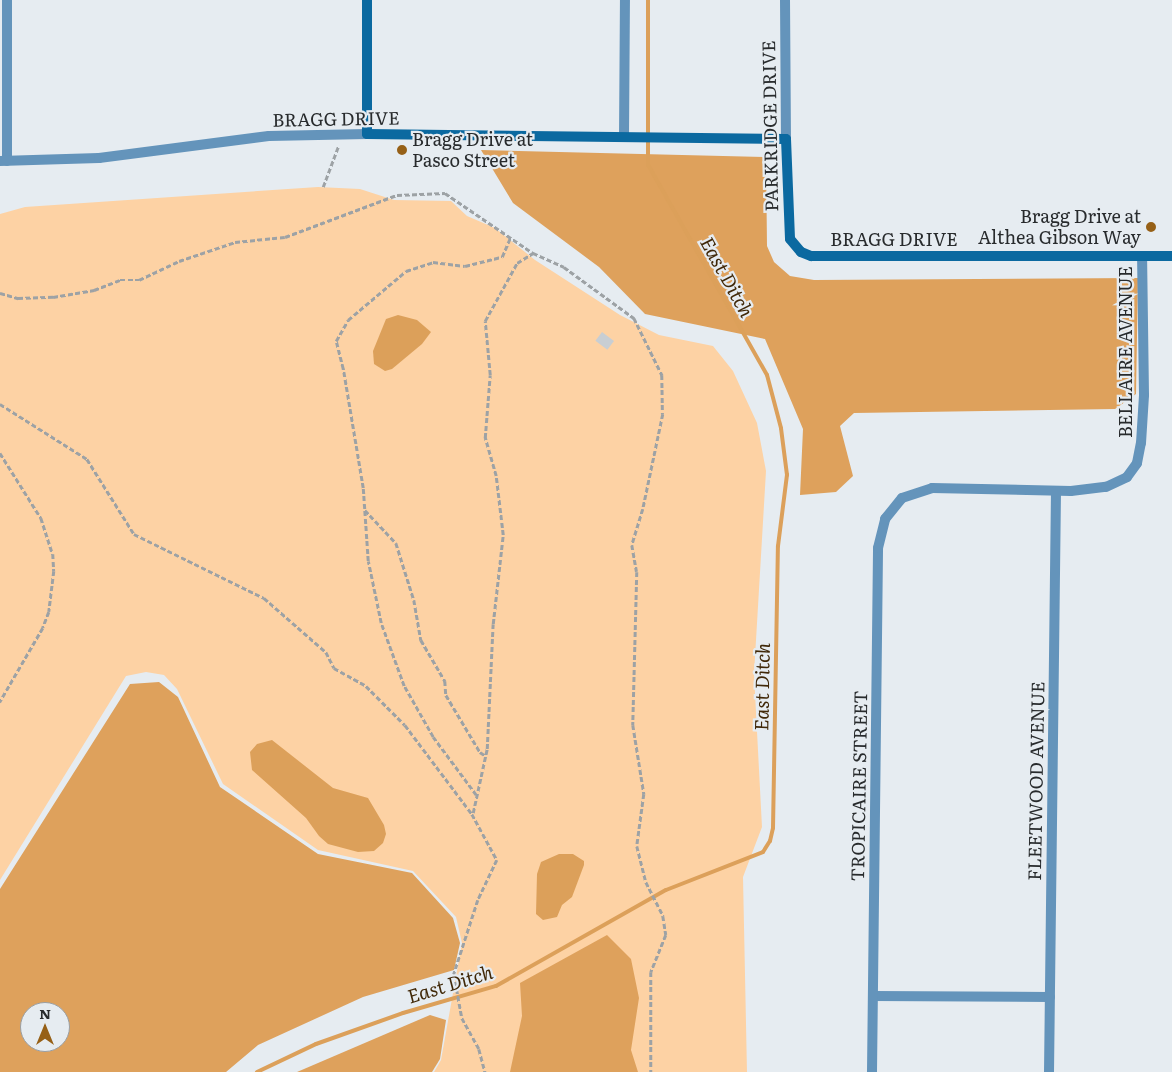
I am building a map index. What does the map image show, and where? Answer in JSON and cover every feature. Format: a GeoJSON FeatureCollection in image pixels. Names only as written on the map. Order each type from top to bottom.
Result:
{"type":"FeatureCollection","features":[{"type":"Feature","properties":{"kind":"street"},"geometry":{"type":"LineString","coordinates":[[4,161],[7,0]]}},
{"type":"Feature","properties":{"kind":"street"},"geometry":{"type":"LineString","coordinates":[[367,0],[367,134]]}},
{"type":"Feature","properties":{"kind":"street"},"geometry":{"type":"LineString","coordinates":[[624,137],[625,0]]}},
{"type":"Feature","properties":{"kind":"street","name":"PARKRIDGE DRIVE"},"geometry":{"type":"LineString","coordinates":[[785,0],[788,229],[790,239],[798,249]]}},
{"type":"Feature","properties":{"kind":"street","name":"BRAGG DRIVE"},"geometry":{"type":"LineString","coordinates":[[4,161],[99,158],[268,136],[367,134],[786,139]]}},
{"type":"Feature","properties":{"kind":"street","name":"BRAGG DRIVE"},"geometry":{"type":"LineString","coordinates":[[798,249],[811,256],[1172,256]]}},
{"type":"Feature","properties":{"kind":"street","name":"BELLAIRE AVENUE"},"geometry":{"type":"LineString","coordinates":[[895,504],[917,492],[932,488],[1056,491],[1106,487],[1119,483],[1137,463],[1144,395],[1142,256]]}},
{"type":"Feature","properties":{"kind":"street","name":"FLEETWOOD AVENUE"},"geometry":{"type":"LineString","coordinates":[[1049,1072],[1056,491]]}},
{"type":"Feature","properties":{"kind":"street","name":"TROPICAIRE STREET"},"geometry":{"type":"LineString","coordinates":[[872,1072],[878,548],[885,519],[895,504]]}},
{"type":"Feature","properties":{"kind":"street"},"geometry":{"type":"LineString","coordinates":[[873,996],[1050,997]]}},
{"type":"Feature","properties":{"kind":"path"},"geometry":{"type":"LineString","coordinates":[[323,187],[344,134]]}},
{"type":"Feature","properties":{"kind":"path"},"geometry":{"type":"LineString","coordinates":[[0,294],[18,298],[54,297],[94,290],[120,280],[139,280],[179,261],[235,242],[285,237],[397,195],[444,193],[532,253],[564,267],[634,318],[662,375],[662,423],[632,545],[637,572],[633,725],[644,794],[637,846],[646,882],[663,916],[666,935],[651,972],[651,1072]]}},
{"type":"Feature","properties":{"kind":"path"},"geometry":{"type":"LineString","coordinates":[[476,795],[433,737],[404,686],[379,614],[368,561],[364,509],[344,368],[336,342],[348,320],[406,271],[433,262],[465,266],[502,257],[510,238]]}},
{"type":"Feature","properties":{"kind":"path"},"geometry":{"type":"LineString","coordinates":[[472,814],[486,756],[492,624],[503,535],[496,476],[485,438],[490,375],[485,321],[517,263],[532,253]]}},
{"type":"Feature","properties":{"kind":"path"},"geometry":{"type":"LineString","coordinates":[[0,404],[87,459],[134,534],[264,598],[326,652],[334,668],[366,686],[405,725],[472,814],[497,860],[478,900],[454,974],[462,1018],[480,1049],[485,1072]]}},
{"type":"Feature","properties":{"kind":"path"},"geometry":{"type":"LineString","coordinates":[[0,452],[41,518],[53,554],[54,571],[49,612],[43,628],[0,702]]}},
{"type":"Feature","properties":{"kind":"path"},"geometry":{"type":"LineString","coordinates":[[364,509],[396,543],[414,600],[421,640],[445,681],[446,695],[480,752],[486,756]]}},
{"type":"Feature","properties":{"kind":"shaded area"},"geometry":{"type":"Polygon","coordinates":[[[481,150],[766,157],[767,246],[774,262],[790,276],[814,280],[1138,278],[1136,394],[1115,409],[854,413],[840,426],[853,476],[836,492],[800,495],[803,429],[765,339],[645,314],[599,267],[513,203],[481,150]]]}},
{"type":"Feature","properties":{"kind":"shaded area"},"geometry":{"type":"Polygon","coordinates":[[[318,187],[360,189],[394,200],[451,201],[467,216],[495,228],[535,260],[620,315],[659,335],[713,346],[733,371],[757,423],[766,471],[754,674],[762,827],[743,877],[747,1072],[434,1072],[441,1060],[462,943],[456,917],[413,871],[318,850],[223,784],[177,689],[164,675],[146,672],[126,676],[0,880],[0,214],[25,207],[318,187]]]}},
{"type":"Feature","properties":{"kind":"shaded area"},"geometry":{"type":"Polygon","coordinates":[[[398,315],[417,320],[431,332],[422,344],[392,369],[385,371],[374,364],[373,351],[386,319],[398,315]]]}},
{"type":"Feature","properties":{"kind":"shaded area"},"geometry":{"type":"Polygon","coordinates":[[[159,682],[178,697],[220,787],[318,854],[412,873],[453,918],[460,943],[454,970],[363,997],[258,1045],[226,1072],[0,1072],[0,889],[130,684],[159,682]]]}},
{"type":"Feature","properties":{"kind":"shaded area"},"geometry":{"type":"Polygon","coordinates":[[[272,740],[333,788],[368,798],[384,825],[386,834],[383,843],[374,851],[358,852],[328,844],[319,836],[306,818],[252,770],[250,752],[257,744],[272,740]]]}},
{"type":"Feature","properties":{"kind":"shaded area"},"geometry":{"type":"Polygon","coordinates":[[[559,854],[573,854],[584,861],[584,865],[572,897],[562,905],[557,917],[543,920],[536,914],[537,874],[541,862],[559,854]]]}},
{"type":"Feature","properties":{"kind":"shaded area"},"geometry":{"type":"Polygon","coordinates":[[[607,935],[631,959],[639,998],[631,1050],[638,1072],[510,1072],[522,1016],[520,983],[607,935]]]}},
{"type":"Feature","properties":{"kind":"shaded area"},"geometry":{"type":"Polygon","coordinates":[[[430,1015],[446,1020],[440,1059],[432,1072],[297,1072],[430,1015]]]}},
{"type":"Feature","properties":{"kind":"building"},"geometry":{"type":"Polygon","coordinates":[[[602,332],[614,341],[607,350],[595,341],[602,332]]]}},
{"type":"Feature","properties":{"kind":"waterway","name":"East Ditch"},"geometry":{"type":"LineString","coordinates":[[257,1072],[316,1044],[403,1013],[496,986],[666,890],[763,852],[770,841],[773,828],[778,546],[787,475],[781,428],[767,375],[648,165],[648,0]]}},
{"type":"Feature","properties":{"kind":"place","name":"Bragg Drive at Pasco Street"},"geometry":{"type":"Point","coordinates":[402,150]}},
{"type":"Feature","properties":{"kind":"place","name":"Bragg Drive at Althea Gibson Way"},"geometry":{"type":"Point","coordinates":[1151,227]}}]}
